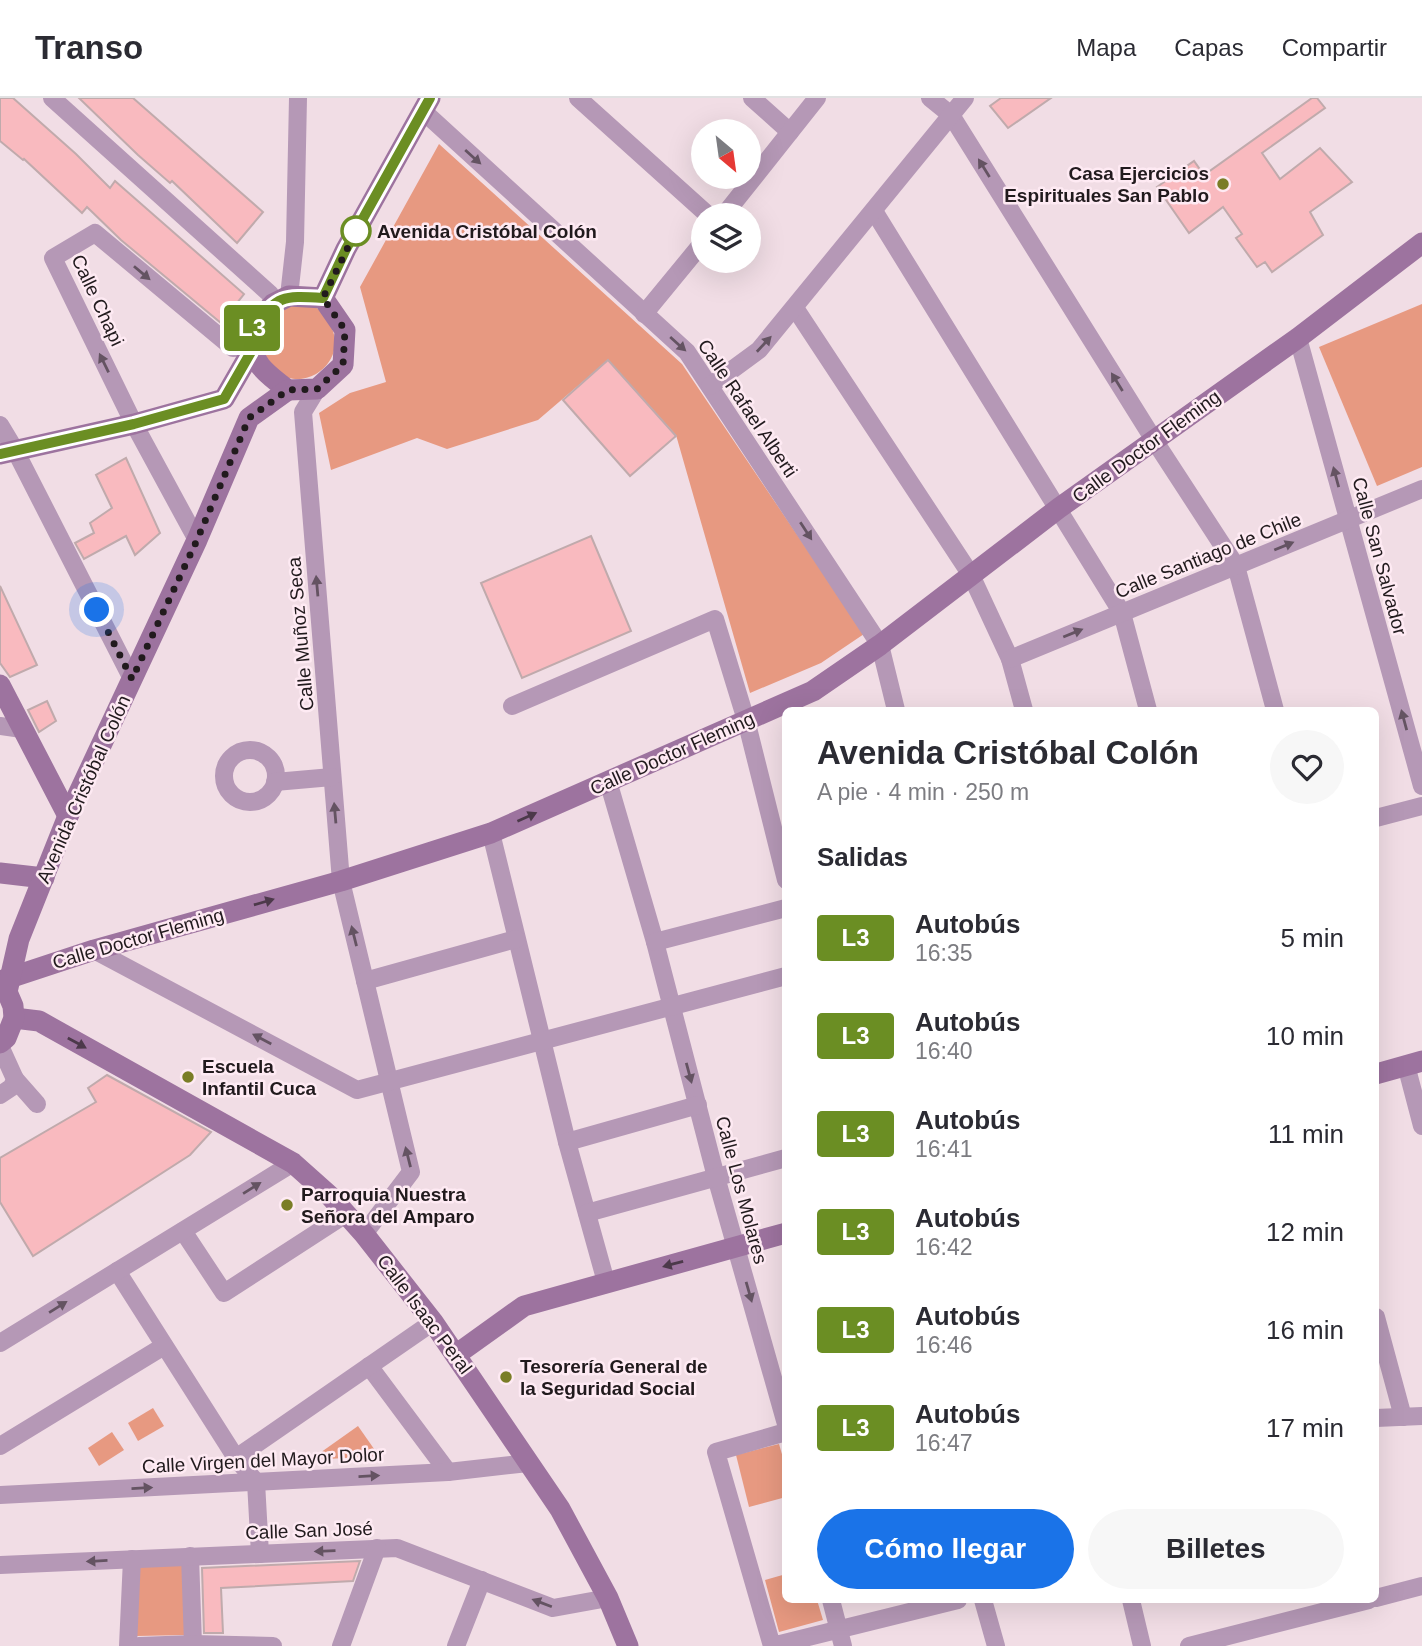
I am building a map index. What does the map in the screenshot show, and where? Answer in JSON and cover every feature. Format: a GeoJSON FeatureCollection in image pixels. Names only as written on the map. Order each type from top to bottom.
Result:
{"type":"FeatureCollection","features":[{"type":"Feature","properties":{"kind":"main road"},"geometry":{"type":"LineString","coordinates":[[323,298],[346,249],[426,105]]}},
{"type":"Feature","properties":{"kind":"main road","name":"Calle Doctor Fleming"},"geometry":{"type":"LineString","coordinates":[[5,979],[94,950],[341,881],[491,833],[813,691],[880,645],[1059,508],[1298,338],[1422,243]]}},
{"type":"Feature","properties":{"kind":"main road"},"geometry":{"type":"LineString","coordinates":[[8,452],[134,424],[224,399],[250,350],[249,331],[281,300],[323,298]]}},
{"type":"Feature","properties":{"kind":"main road"},"geometry":{"type":"LineString","coordinates":[[250,350],[266,373],[288,390],[317,389],[343,365],[345,330],[323,298]]}},
{"type":"Feature","properties":{"kind":"main road","name":"Avenida Cristóbal Colón"},"geometry":{"type":"LineString","coordinates":[[14,1018],[5,979],[68,816],[197,540],[249,418],[288,390]]}},
{"type":"Feature","properties":{"kind":"main road"},"geometry":{"type":"LineString","coordinates":[[0,685],[68,816]]}},
{"type":"Feature","properties":{"kind":"main road"},"geometry":{"type":"LineString","coordinates":[[0,873],[44,878]]}},
{"type":"Feature","properties":{"kind":"main road"},"geometry":{"type":"LineString","coordinates":[[0,1045],[6,1038],[14,1018]]}},
{"type":"Feature","properties":{"kind":"main road","name":"Calle Isaac Peral"},"geometry":{"type":"LineString","coordinates":[[14,1018],[39,1021],[293,1163],[330,1196],[364,1234],[457,1354],[560,1509],[608,1598],[628,1646]]}},
{"type":"Feature","properties":{"kind":"main road"},"geometry":{"type":"LineString","coordinates":[[1379,1073],[1414,1063]]}},
{"type":"Feature","properties":{"kind":"main road"},"geometry":{"type":"LineString","coordinates":[[457,1354],[524,1306],[782,1234]]}},
{"type":"Feature","properties":{"kind":"street"},"geometry":{"type":"LineString","coordinates":[[52,98],[270,294],[281,300],[295,242],[298,98]]}},
{"type":"Feature","properties":{"kind":"street"},"geometry":{"type":"LineString","coordinates":[[578,98],[695,203]]}},
{"type":"Feature","properties":{"kind":"street"},"geometry":{"type":"LineString","coordinates":[[752,98],[790,132]]}},
{"type":"Feature","properties":{"kind":"street"},"geometry":{"type":"LineString","coordinates":[[734,203],[817,98]]}},
{"type":"Feature","properties":{"kind":"street"},"geometry":{"type":"LineString","coordinates":[[930,98],[951,115],[1153,440],[1236,566],[1274,707]]}},
{"type":"Feature","properties":{"kind":"street"},"geometry":{"type":"LineString","coordinates":[[710,386],[759,350],[965,98]]}},
{"type":"Feature","properties":{"kind":"street","name":"Calle Rafael Alberti"},"geometry":{"type":"LineString","coordinates":[[426,105],[687,352],[880,645],[895,707]]}},
{"type":"Feature","properties":{"kind":"street"},"geometry":{"type":"LineString","coordinates":[[874,211],[1122,613],[1147,707]]}},
{"type":"Feature","properties":{"kind":"street","name":"Calle Chapi"},"geometry":{"type":"LineString","coordinates":[[197,540],[134,424],[53,258],[95,233],[233,348],[250,350]]}},
{"type":"Feature","properties":{"kind":"street"},"geometry":{"type":"LineString","coordinates":[[644,314],[691,257]]}},
{"type":"Feature","properties":{"kind":"street"},"geometry":{"type":"LineString","coordinates":[[795,308],[971,575],[1010,659],[1023,707]]}},
{"type":"Feature","properties":{"kind":"street","name":"Calle San Salvador"},"geometry":{"type":"LineString","coordinates":[[1298,338],[1422,786]]}},
{"type":"Feature","properties":{"kind":"street","name":"Calle Muñoz Seca"},"geometry":{"type":"LineString","coordinates":[[317,389],[303,412],[341,881],[411,1172],[364,1234]]}},
{"type":"Feature","properties":{"kind":"street"},"geometry":{"type":"LineString","coordinates":[[0,425],[8,452],[132,679]]}},
{"type":"Feature","properties":{"kind":"street","name":"Calle Santiago de Chile"},"geometry":{"type":"LineString","coordinates":[[1010,659],[1422,489]]}},
{"type":"Feature","properties":{"kind":"street"},"geometry":{"type":"LineString","coordinates":[[512,706],[715,619],[746,720],[782,864]]}},
{"type":"Feature","properties":{"kind":"street"},"geometry":{"type":"LineString","coordinates":[[0,726],[22,729]]}},
{"type":"Feature","properties":{"kind":"street"},"geometry":{"type":"LineString","coordinates":[[275,782],[332,777]]}},
{"type":"Feature","properties":{"kind":"street","name":"Calle Los Molares"},"geometry":{"type":"LineString","coordinates":[[608,781],[655,942],[716,1177],[782,1410]]}},
{"type":"Feature","properties":{"kind":"street"},"geometry":{"type":"LineString","coordinates":[[1379,817],[1422,806]]}},
{"type":"Feature","properties":{"kind":"street"},"geometry":{"type":"LineString","coordinates":[[491,833],[606,1282]]}},
{"type":"Feature","properties":{"kind":"street"},"geometry":{"type":"LineString","coordinates":[[655,942],[782,909]]}},
{"type":"Feature","properties":{"kind":"street"},"geometry":{"type":"LineString","coordinates":[[365,981],[516,939]]}},
{"type":"Feature","properties":{"kind":"street"},"geometry":{"type":"LineString","coordinates":[[94,950],[358,1090],[782,977]]}},
{"type":"Feature","properties":{"kind":"street"},"geometry":{"type":"LineString","coordinates":[[0,1045],[15,1079],[37,1104]]}},
{"type":"Feature","properties":{"kind":"street"},"geometry":{"type":"LineString","coordinates":[[1414,1063],[1422,1126]]}},
{"type":"Feature","properties":{"kind":"street"},"geometry":{"type":"LineString","coordinates":[[0,1095],[12,1087],[15,1079]]}},
{"type":"Feature","properties":{"kind":"street"},"geometry":{"type":"LineString","coordinates":[[568,1142],[698,1105]]}},
{"type":"Feature","properties":{"kind":"street"},"geometry":{"type":"LineString","coordinates":[[587,1213],[782,1159]]}},
{"type":"Feature","properties":{"kind":"street"},"geometry":{"type":"LineString","coordinates":[[0,1343],[293,1163]]}},
{"type":"Feature","properties":{"kind":"street"},"geometry":{"type":"LineString","coordinates":[[183,1231],[224,1293],[346,1214]]}},
{"type":"Feature","properties":{"kind":"street"},"geometry":{"type":"LineString","coordinates":[[117,1271],[236,1458],[256,1482],[260,1553]]}},
{"type":"Feature","properties":{"kind":"street"},"geometry":{"type":"LineString","coordinates":[[236,1458],[433,1322]]}},
{"type":"Feature","properties":{"kind":"street"},"geometry":{"type":"LineString","coordinates":[[1379,1328],[1403,1418]]}},
{"type":"Feature","properties":{"kind":"street"},"geometry":{"type":"LineString","coordinates":[[0,1446],[164,1346]]}},
{"type":"Feature","properties":{"kind":"street"},"geometry":{"type":"LineString","coordinates":[[369,1366],[448,1472]]}},
{"type":"Feature","properties":{"kind":"street"},"geometry":{"type":"LineString","coordinates":[[1379,1418],[1422,1416]]}},
{"type":"Feature","properties":{"kind":"street"},"geometry":{"type":"LineString","coordinates":[[782,1433],[716,1452],[772,1646],[841,1638],[949,1603]]}},
{"type":"Feature","properties":{"kind":"street","name":"Calle Virgen del Mayor Dolor"},"geometry":{"type":"LineString","coordinates":[[0,1495],[448,1472],[528,1463]]}},
{"type":"Feature","properties":{"kind":"street"},"geometry":{"type":"LineString","coordinates":[[341,1646],[377,1548]]}},
{"type":"Feature","properties":{"kind":"street","name":"Calle San José"},"geometry":{"type":"LineString","coordinates":[[0,1565],[397,1548],[553,1608],[608,1598]]}},
{"type":"Feature","properties":{"kind":"street"},"geometry":{"type":"LineString","coordinates":[[190,1556],[193,1644]]}},
{"type":"Feature","properties":{"kind":"street"},"geometry":{"type":"LineString","coordinates":[[128,1646],[132,1559]]}},
{"type":"Feature","properties":{"kind":"street"},"geometry":{"type":"LineString","coordinates":[[456,1646],[482,1580]]}},
{"type":"Feature","properties":{"kind":"street"},"geometry":{"type":"LineString","coordinates":[[1379,1597],[1422,1586]]}},
{"type":"Feature","properties":{"kind":"street"},"geometry":{"type":"LineString","coordinates":[[832,1603],[841,1638]]}},
{"type":"Feature","properties":{"kind":"street"},"geometry":{"type":"LineString","coordinates":[[984,1603],[996,1646]]}},
{"type":"Feature","properties":{"kind":"street"},"geometry":{"type":"LineString","coordinates":[[1132,1603],[1142,1646]]}},
{"type":"Feature","properties":{"kind":"street"},"geometry":{"type":"LineString","coordinates":[[1189,1646],[1211,1643],[1358,1603]]}},
{"type":"Feature","properties":{"kind":"street"},"geometry":{"type":"LineString","coordinates":[[139,1646],[273,1646]]}},
{"type":"Feature","properties":{"kind":"shaded area"},"geometry":{"type":"Polygon","coordinates":[[[439,144],[682,364],[864,634],[821,663],[750,693],[676,435],[608,360],[538,420],[447,449],[417,438],[331,470],[319,413],[350,393],[386,382],[360,287],[439,144]]]}},
{"type":"Feature","properties":{"kind":"shaded area"},"geometry":{"type":"Polygon","coordinates":[[[1422,304],[1422,467],[1377,486],[1319,347],[1422,304]]]}},
{"type":"Feature","properties":{"kind":"shaded area"},"geometry":{"type":"Polygon","coordinates":[[[285,305],[307,305],[318,309],[328,321],[335,337],[334,352],[327,365],[316,374],[303,379],[289,378],[276,370],[262,347],[265,328],[285,305]]]}},
{"type":"Feature","properties":{"kind":"shaded area"},"geometry":{"type":"Polygon","coordinates":[[[153,1408],[164,1426],[138,1441],[128,1423],[153,1408]]]}},
{"type":"Feature","properties":{"kind":"shaded area"},"geometry":{"type":"Polygon","coordinates":[[[358,1426],[379,1456],[310,1460],[358,1426]]]}},
{"type":"Feature","properties":{"kind":"shaded area"},"geometry":{"type":"Polygon","coordinates":[[[112,1432],[124,1450],[99,1466],[88,1448],[112,1432]]]}},
{"type":"Feature","properties":{"kind":"shaded area"},"geometry":{"type":"Polygon","coordinates":[[[779,1444],[782,1454],[782,1498],[749,1507],[736,1455],[779,1444]]]}},
{"type":"Feature","properties":{"kind":"shaded area"},"geometry":{"type":"Polygon","coordinates":[[[184,1565],[186,1635],[137,1636],[135,1566],[184,1565]]]}},
{"type":"Feature","properties":{"kind":"shaded area"},"geometry":{"type":"Polygon","coordinates":[[[782,1575],[782,1603],[818,1603],[823,1620],[779,1632],[765,1580],[782,1575]]]}},
{"type":"Feature","properties":{"kind":"building"},"geometry":{"type":"Polygon","coordinates":[[[0,98],[13,98],[110,188],[115,181],[244,294],[221,323],[121,240],[87,207],[82,213],[24,159],[0,141],[0,98]]]}},
{"type":"Feature","properties":{"kind":"building"},"geometry":{"type":"Polygon","coordinates":[[[79,98],[133,98],[263,212],[237,243],[172,181],[170,183],[138,155],[79,98]]]}},
{"type":"Feature","properties":{"kind":"building"},"geometry":{"type":"Polygon","coordinates":[[[1001,98],[1051,98],[1008,128],[990,106],[1001,98]]]}},
{"type":"Feature","properties":{"kind":"building","name":"Casa Ejercicios Espirituales San Pablo"},"geometry":{"type":"Polygon","coordinates":[[[1312,98],[1317,98],[1325,108],[1262,153],[1280,179],[1320,148],[1352,182],[1310,212],[1323,235],[1272,272],[1265,262],[1257,267],[1236,238],[1242,234],[1223,207],[1189,233],[1157,187],[1194,161],[1204,175],[1312,98]]]}},
{"type":"Feature","properties":{"kind":"building"},"geometry":{"type":"Polygon","coordinates":[[[608,360],[676,436],[630,476],[563,400],[608,360]]]}},
{"type":"Feature","properties":{"kind":"building"},"geometry":{"type":"Polygon","coordinates":[[[126,458],[160,533],[135,555],[126,536],[84,559],[75,543],[94,533],[90,523],[112,508],[96,475],[126,458]]]}},
{"type":"Feature","properties":{"kind":"building"},"geometry":{"type":"Polygon","coordinates":[[[591,536],[631,631],[522,678],[481,583],[591,536]]]}},
{"type":"Feature","properties":{"kind":"building"},"geometry":{"type":"Polygon","coordinates":[[[0,586],[37,665],[10,677],[0,663],[0,586]]]}},
{"type":"Feature","properties":{"kind":"building"},"geometry":{"type":"Polygon","coordinates":[[[47,701],[56,721],[39,732],[28,710],[47,701]]]}},
{"type":"Feature","properties":{"kind":"building"},"geometry":{"type":"Polygon","coordinates":[[[107,1075],[211,1132],[190,1155],[33,1256],[0,1202],[0,1158],[96,1102],[88,1088],[107,1075]]]}},
{"type":"Feature","properties":{"kind":"building"},"geometry":{"type":"Polygon","coordinates":[[[360,1561],[353,1581],[221,1588],[223,1633],[204,1633],[202,1568],[360,1561]]]}},
{"type":"Feature","properties":{"kind":"bus line","name":"L3"},"geometry":{"type":"LineString","coordinates":[[0,454],[134,424],[224,399],[251,352],[249,331],[273,304],[289,296],[323,298],[346,249],[430,98]]}},
{"type":"Feature","properties":{"kind":"place","name":"Casa Ejercicios Espirituales San Pablo"},"geometry":{"type":"Point","coordinates":[1223,184]}},
{"type":"Feature","properties":{"kind":"place","name":"Avenida Cristóbal Colón"},"geometry":{"type":"Point","coordinates":[356,231]}},
{"type":"Feature","properties":{"kind":"place","name":"Escuela Infantil Cuca"},"geometry":{"type":"Point","coordinates":[188,1077]}},
{"type":"Feature","properties":{"kind":"place","name":"Parroquia Nuestra Señora del Amparo"},"geometry":{"type":"Point","coordinates":[287,1205]}},
{"type":"Feature","properties":{"kind":"place","name":"Tesorería General de la Seguridad Social"},"geometry":{"type":"Point","coordinates":[506,1377]}},
{"type":"Feature","properties":{"kind":"route"},"geometry":{"type":"LineString","coordinates":[[97,610],[132,679],[197,540],[249,418],[288,390],[317,389],[343,365],[345,330],[323,298],[357,229],[356,231]]}}]}
